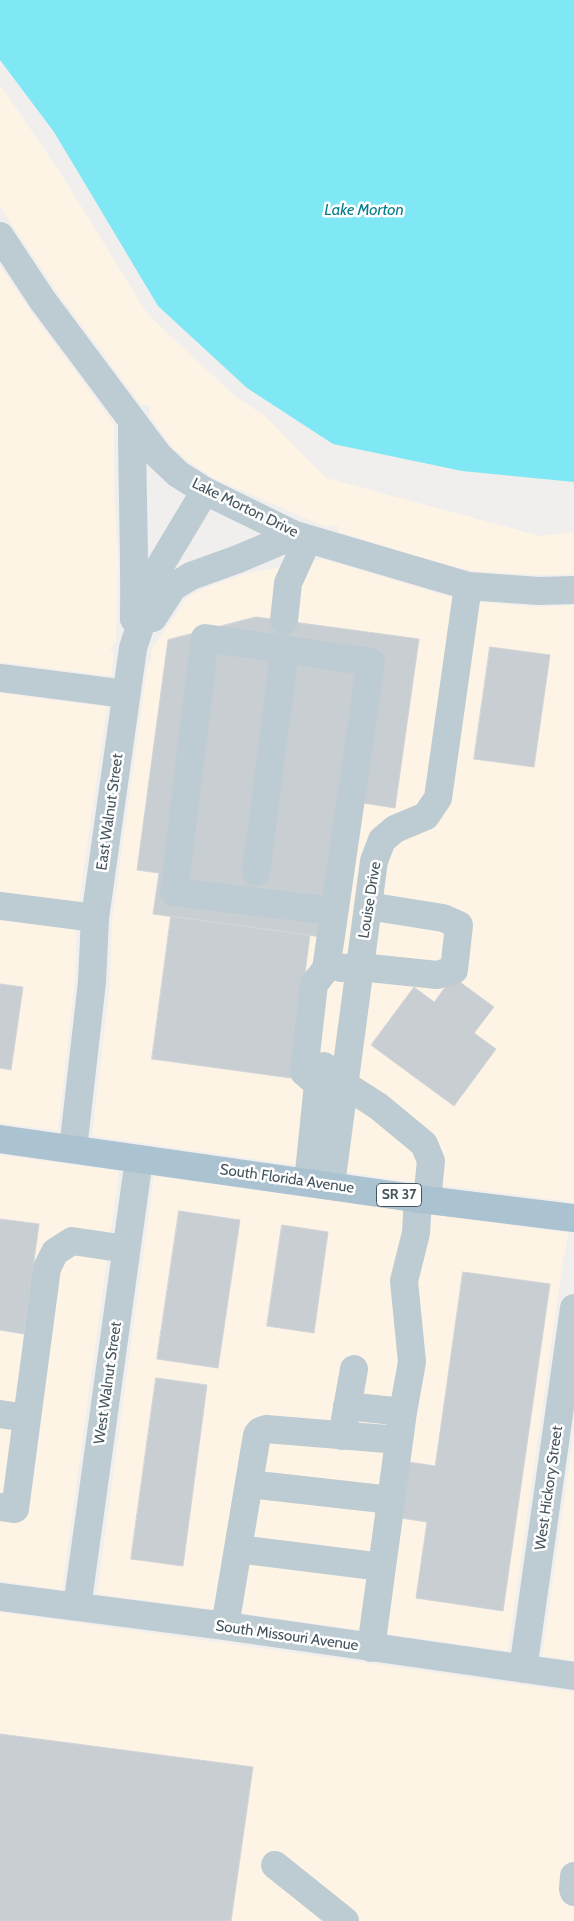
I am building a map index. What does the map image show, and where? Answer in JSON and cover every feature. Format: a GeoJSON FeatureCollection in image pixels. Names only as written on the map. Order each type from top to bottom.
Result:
{"type":"FeatureCollection","features":[{"type":"Feature","properties":{"kind":"main road","name":"South Florida Avenue"},"geometry":{"type":"LineString","coordinates":[[0,1139],[423,1199],[574,1218]]}},
{"type":"Feature","properties":{"kind":"street","name":"Lake Morton Drive"},"geometry":{"type":"LineString","coordinates":[[0,236],[44,301],[158,455],[178,474],[205,491],[301,537],[468,586],[539,591],[574,590]]}},
{"type":"Feature","properties":{"kind":"street"},"geometry":{"type":"LineString","coordinates":[[132,420],[135,564],[133,646]]}},
{"type":"Feature","properties":{"kind":"street","name":"East Walnut Street"},"geometry":{"type":"LineString","coordinates":[[73,1149],[92,982],[95,918],[133,646],[160,566],[205,491]]}},
{"type":"Feature","properties":{"kind":"street"},"geometry":{"type":"LineString","coordinates":[[133,646],[173,587],[191,576],[301,537]]}},
{"type":"Feature","properties":{"kind":"street"},"geometry":{"type":"LineString","coordinates":[[284,621],[288,583],[301,537]]}},
{"type":"Feature","properties":{"kind":"street","name":"Louise Drive"},"geometry":{"type":"LineString","coordinates":[[319,1184],[345,1085],[374,861],[382,840],[395,829],[426,816],[438,798],[468,586]]}},
{"type":"Feature","properties":{"kind":"street"},"geometry":{"type":"LineString","coordinates":[[319,1184],[318,1084],[304,1072],[314,984],[326,969],[371,662],[205,638],[174,892],[333,911]]}},
{"type":"Feature","properties":{"kind":"street"},"geometry":{"type":"LineString","coordinates":[[256,872],[285,650]]}},
{"type":"Feature","properties":{"kind":"street"},"geometry":{"type":"LineString","coordinates":[[0,678],[126,694]]}},
{"type":"Feature","properties":{"kind":"street"},"geometry":{"type":"LineString","coordinates":[[0,906],[95,918]]}},
{"type":"Feature","properties":{"kind":"street"},"geometry":{"type":"LineString","coordinates":[[326,969],[360,967],[437,975],[454,970],[459,925],[444,918],[368,906]]}},
{"type":"Feature","properties":{"kind":"street"},"geometry":{"type":"LineString","coordinates":[[345,1085],[378,1106],[424,1144],[431,1161],[404,1280],[412,1362],[403,1412],[371,1648]]}},
{"type":"Feature","properties":{"kind":"street","name":"West Walnut Street"},"geometry":{"type":"LineString","coordinates":[[78,1607],[138,1158]]}},
{"type":"Feature","properties":{"kind":"street"},"geometry":{"type":"LineString","coordinates":[[0,1507],[15,1509],[48,1268],[55,1252],[72,1241],[126,1249]]}},
{"type":"Feature","properties":{"kind":"street","name":"West Hickory Street"},"geometry":{"type":"LineString","coordinates":[[523,1669],[565,1444],[574,1309]]}},
{"type":"Feature","properties":{"kind":"street"},"geometry":{"type":"LineString","coordinates":[[342,1436],[354,1369]]}},
{"type":"Feature","properties":{"kind":"street"},"geometry":{"type":"LineString","coordinates":[[347,1406],[403,1412]]}},
{"type":"Feature","properties":{"kind":"street"},"geometry":{"type":"LineString","coordinates":[[0,1414],[27,1418]]}},
{"type":"Feature","properties":{"kind":"street"},"geometry":{"type":"LineString","coordinates":[[225,1626],[257,1435],[260,1430],[399,1440]]}},
{"type":"Feature","properties":{"kind":"street"},"geometry":{"type":"LineString","coordinates":[[249,1484],[391,1500]]}},
{"type":"Feature","properties":{"kind":"street"},"geometry":{"type":"LineString","coordinates":[[238,1549],[382,1567]]}},
{"type":"Feature","properties":{"kind":"street","name":"South Missouri Avenue"},"geometry":{"type":"LineString","coordinates":[[0,1597],[225,1626],[574,1676]]}},
{"type":"Feature","properties":{"kind":"street"},"geometry":{"type":"LineString","coordinates":[[275,1865],[345,1921]]}},
{"type":"Feature","properties":{"kind":"street"},"geometry":{"type":"LineString","coordinates":[[574,1876],[574,1892]]}},
{"type":"Feature","properties":{"kind":"shaded area"},"geometry":{"type":"Polygon","coordinates":[[[0,85],[58,169],[148,315],[236,397],[265,416],[326,478],[540,536],[574,532],[574,574],[539,575],[471,571],[416,556],[339,532],[337,525],[326,527],[213,478],[189,462],[171,446],[150,416],[149,405],[141,405],[58,293],[0,207],[0,85]]]}},
{"type":"Feature","properties":{"kind":"shaded area"},"geometry":{"type":"Polygon","coordinates":[[[0,266],[29,309],[114,424],[114,489],[118,564],[116,641],[110,650],[114,653],[111,676],[0,662],[0,266]]]}},
{"type":"Feature","properties":{"kind":"shaded area"},"geometry":{"type":"Polygon","coordinates":[[[323,559],[464,601],[540,607],[574,605],[574,1202],[420,1183],[92,1136],[110,984],[112,920],[148,662],[151,662],[151,650],[187,598],[200,590],[244,574],[323,559]]]}},
{"type":"Feature","properties":{"kind":"shaded area"},"geometry":{"type":"Polygon","coordinates":[[[0,693],[107,707],[77,916],[75,980],[58,1131],[0,1123],[0,693]]]}},
{"type":"Feature","properties":{"kind":"shaded area"},"geometry":{"type":"Polygon","coordinates":[[[0,1155],[119,1171],[62,1590],[0,1581],[0,1155]]]}},
{"type":"Feature","properties":{"kind":"shaded area"},"geometry":{"type":"Polygon","coordinates":[[[154,1176],[569,1233],[563,1260],[508,1651],[97,1594],[154,1176]]]}},
{"type":"Feature","properties":{"kind":"shaded area"},"geometry":{"type":"Polygon","coordinates":[[[574,1432],[574,1660],[542,1656],[574,1432]]]}},
{"type":"Feature","properties":{"kind":"shaded area"},"geometry":{"type":"Polygon","coordinates":[[[0,1612],[574,1692],[574,1921],[0,1921],[0,1612]]]}},
{"type":"Feature","properties":{"kind":"water","name":"Lake Morton"},"geometry":{"type":"Polygon","coordinates":[[[0,0],[574,0],[574,482],[462,471],[333,444],[247,388],[158,306],[54,132],[0,60],[0,0]]]}},
{"type":"Feature","properties":{"kind":"building"},"geometry":{"type":"Polygon","coordinates":[[[256,617],[419,639],[395,808],[363,803],[344,940],[153,914],[159,873],[137,870],[168,640],[256,617]]]}},
{"type":"Feature","properties":{"kind":"building"},"geometry":{"type":"Polygon","coordinates":[[[490,647],[550,655],[534,767],[474,759],[490,647]]]}},
{"type":"Feature","properties":{"kind":"building"},"geometry":{"type":"Polygon","coordinates":[[[171,916],[310,935],[291,1078],[152,1059],[171,916]]]}},
{"type":"Feature","properties":{"kind":"building"},"geometry":{"type":"Polygon","coordinates":[[[453,977],[494,1007],[474,1033],[496,1049],[454,1106],[371,1045],[414,987],[434,1002],[453,977]]]}},
{"type":"Feature","properties":{"kind":"building"},"geometry":{"type":"Polygon","coordinates":[[[0,984],[23,987],[11,1070],[0,1068],[0,984]]]}},
{"type":"Feature","properties":{"kind":"building"},"geometry":{"type":"Polygon","coordinates":[[[179,1211],[240,1220],[218,1368],[157,1359],[179,1211]]]}},
{"type":"Feature","properties":{"kind":"building"},"geometry":{"type":"Polygon","coordinates":[[[0,1219],[39,1224],[24,1334],[0,1330],[0,1219]]]}},
{"type":"Feature","properties":{"kind":"building"},"geometry":{"type":"Polygon","coordinates":[[[282,1225],[328,1232],[314,1333],[267,1326],[282,1225]]]}},
{"type":"Feature","properties":{"kind":"building"},"geometry":{"type":"Polygon","coordinates":[[[463,1272],[550,1284],[503,1611],[416,1598],[427,1522],[394,1517],[402,1461],[435,1466],[463,1272]]]}},
{"type":"Feature","properties":{"kind":"building"},"geometry":{"type":"Polygon","coordinates":[[[156,1378],[207,1385],[183,1566],[131,1559],[156,1378]]]}},
{"type":"Feature","properties":{"kind":"building"},"geometry":{"type":"Polygon","coordinates":[[[0,1734],[253,1767],[231,1921],[0,1921],[0,1734]]]}}]}
